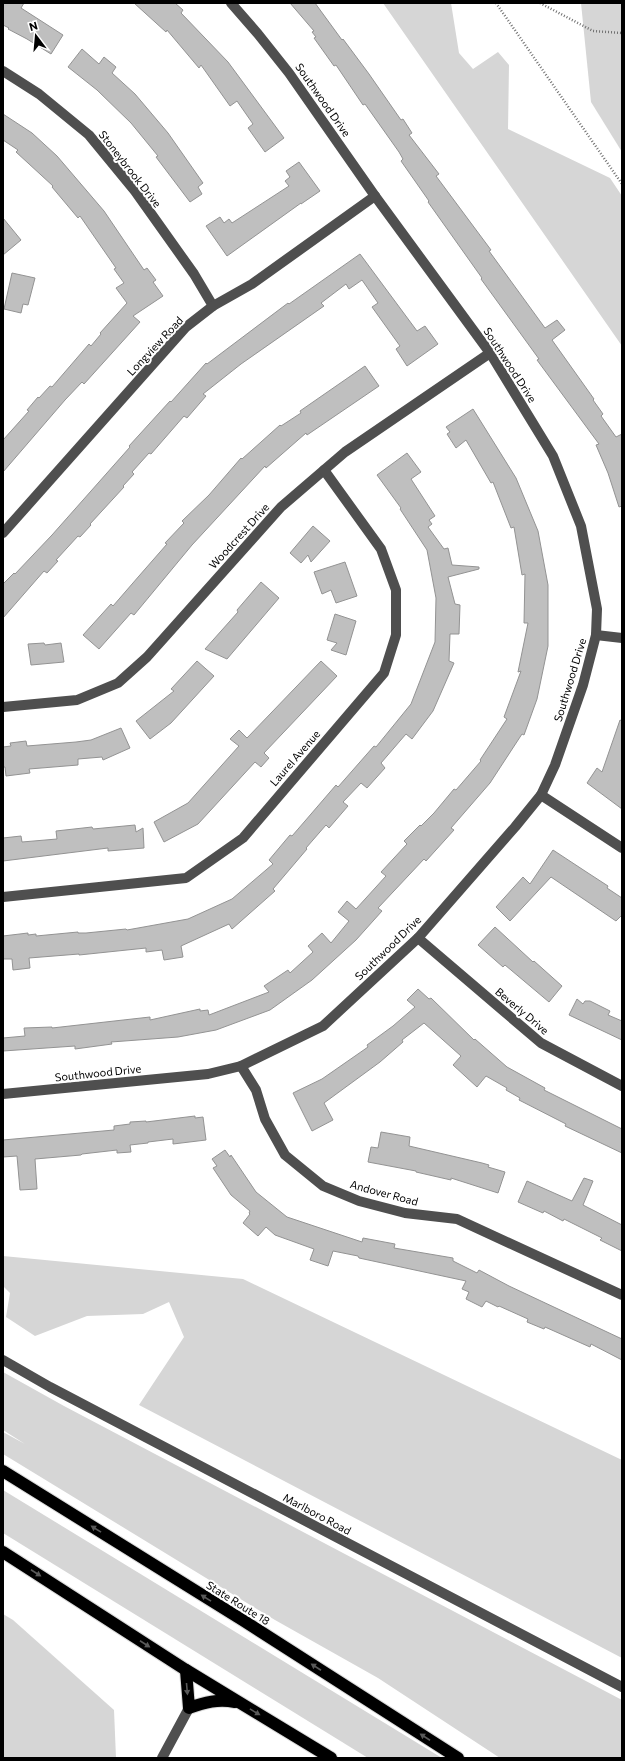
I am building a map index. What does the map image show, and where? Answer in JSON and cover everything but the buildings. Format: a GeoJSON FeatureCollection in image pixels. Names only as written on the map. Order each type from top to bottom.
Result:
{"type":"FeatureCollection","features":[{"type":"Feature","properties":{"kind":"highway","name":"State Route 18"},"geometry":{"type":"LineString","coordinates":[[3,1471],[244,1621],[458,1758]]}},
{"type":"Feature","properties":{"kind":"highway"},"geometry":{"type":"LineString","coordinates":[[3,1552],[186,1670],[331,1758]]}},
{"type":"Feature","properties":{"kind":"highway"},"geometry":{"type":"LineString","coordinates":[[186,1670],[189,1708],[209,1701],[223,1700],[240,1703]]}},
{"type":"Feature","properties":{"kind":"street","name":"Southwood Drive"},"geometry":{"type":"LineString","coordinates":[[3,1094],[208,1074],[241,1066],[323,1026],[418,938],[541,795],[555,765],[583,685],[596,634],[597,609],[581,526],[553,456],[490,353],[375,196],[289,73],[231,3]]}},
{"type":"Feature","properties":{"kind":"street","name":"Stoneybrook Drive"},"geometry":{"type":"LineString","coordinates":[[3,71],[39,94],[89,136],[135,191],[194,274],[213,306]]}},
{"type":"Feature","properties":{"kind":"street","name":"Longview Road"},"geometry":{"type":"LineString","coordinates":[[3,533],[186,327],[213,306],[252,284],[375,196]]}},
{"type":"Feature","properties":{"kind":"street","name":"Woodcrest Drive"},"geometry":{"type":"LineString","coordinates":[[3,707],[77,700],[118,683],[147,657],[282,507],[345,452],[490,353]]}},
{"type":"Feature","properties":{"kind":"street","name":"Laurel Avenue"},"geometry":{"type":"LineString","coordinates":[[3,897],[186,878],[242,838],[384,672],[396,635],[396,590],[381,548],[324,470]]}},
{"type":"Feature","properties":{"kind":"street"},"geometry":{"type":"LineString","coordinates":[[596,634],[622,638]]}},
{"type":"Feature","properties":{"kind":"street"},"geometry":{"type":"LineString","coordinates":[[541,795],[622,848]]}},
{"type":"Feature","properties":{"kind":"street","name":"Beverly Drive"},"geometry":{"type":"LineString","coordinates":[[418,938],[541,1043],[622,1086]]}},
{"type":"Feature","properties":{"kind":"street","name":"Andover Road"},"geometry":{"type":"LineString","coordinates":[[241,1066],[256,1090],[265,1119],[285,1155],[323,1186],[359,1201],[405,1213],[457,1219],[622,1295]]}},
{"type":"Feature","properties":{"kind":"street","name":"Marlboro Road"},"geometry":{"type":"LineString","coordinates":[[3,1360],[50,1387],[622,1687]]}},
{"type":"Feature","properties":{"kind":"street"},"geometry":{"type":"LineString","coordinates":[[162,1758],[189,1708]]}},
{"type":"Feature","properties":{"kind":"path"},"geometry":{"type":"LineString","coordinates":[[496,3],[622,184]]}},
{"type":"Feature","properties":{"kind":"path"},"geometry":{"type":"LineString","coordinates":[[540,3],[593,31],[622,33]]}},
{"type":"Feature","properties":{"kind":"shaded area"},"geometry":{"type":"Polygon","coordinates":[[[383,3],[451,3],[459,53],[473,69],[498,52],[509,65],[508,129],[610,178],[622,196],[622,346],[383,3]]]}},
{"type":"Feature","properties":{"kind":"shaded area"},"geometry":{"type":"Polygon","coordinates":[[[581,3],[622,3],[622,152],[591,102],[581,3]]]}},
{"type":"Feature","properties":{"kind":"shaded area"},"geometry":{"type":"Polygon","coordinates":[[[3,1256],[243,1279],[622,1460],[622,1658],[139,1405],[184,1337],[169,1302],[143,1314],[87,1316],[35,1336],[6,1317],[10,1293],[3,1286],[3,1256]]]}},
{"type":"Feature","properties":{"kind":"shaded area"},"geometry":{"type":"Polygon","coordinates":[[[3,1372],[64,1406],[622,1700],[622,1758],[500,1758],[378,1678],[275,1620],[3,1454],[3,1432],[25,1444],[3,1430],[3,1372]]]}},
{"type":"Feature","properties":{"kind":"shaded area"},"geometry":{"type":"Polygon","coordinates":[[[3,1490],[442,1758],[368,1758],[3,1533],[3,1490]]]}},
{"type":"Feature","properties":{"kind":"shaded area"},"geometry":{"type":"Polygon","coordinates":[[[3,1614],[13,1620],[114,1710],[116,1758],[3,1758],[3,1614]]]}}]}
